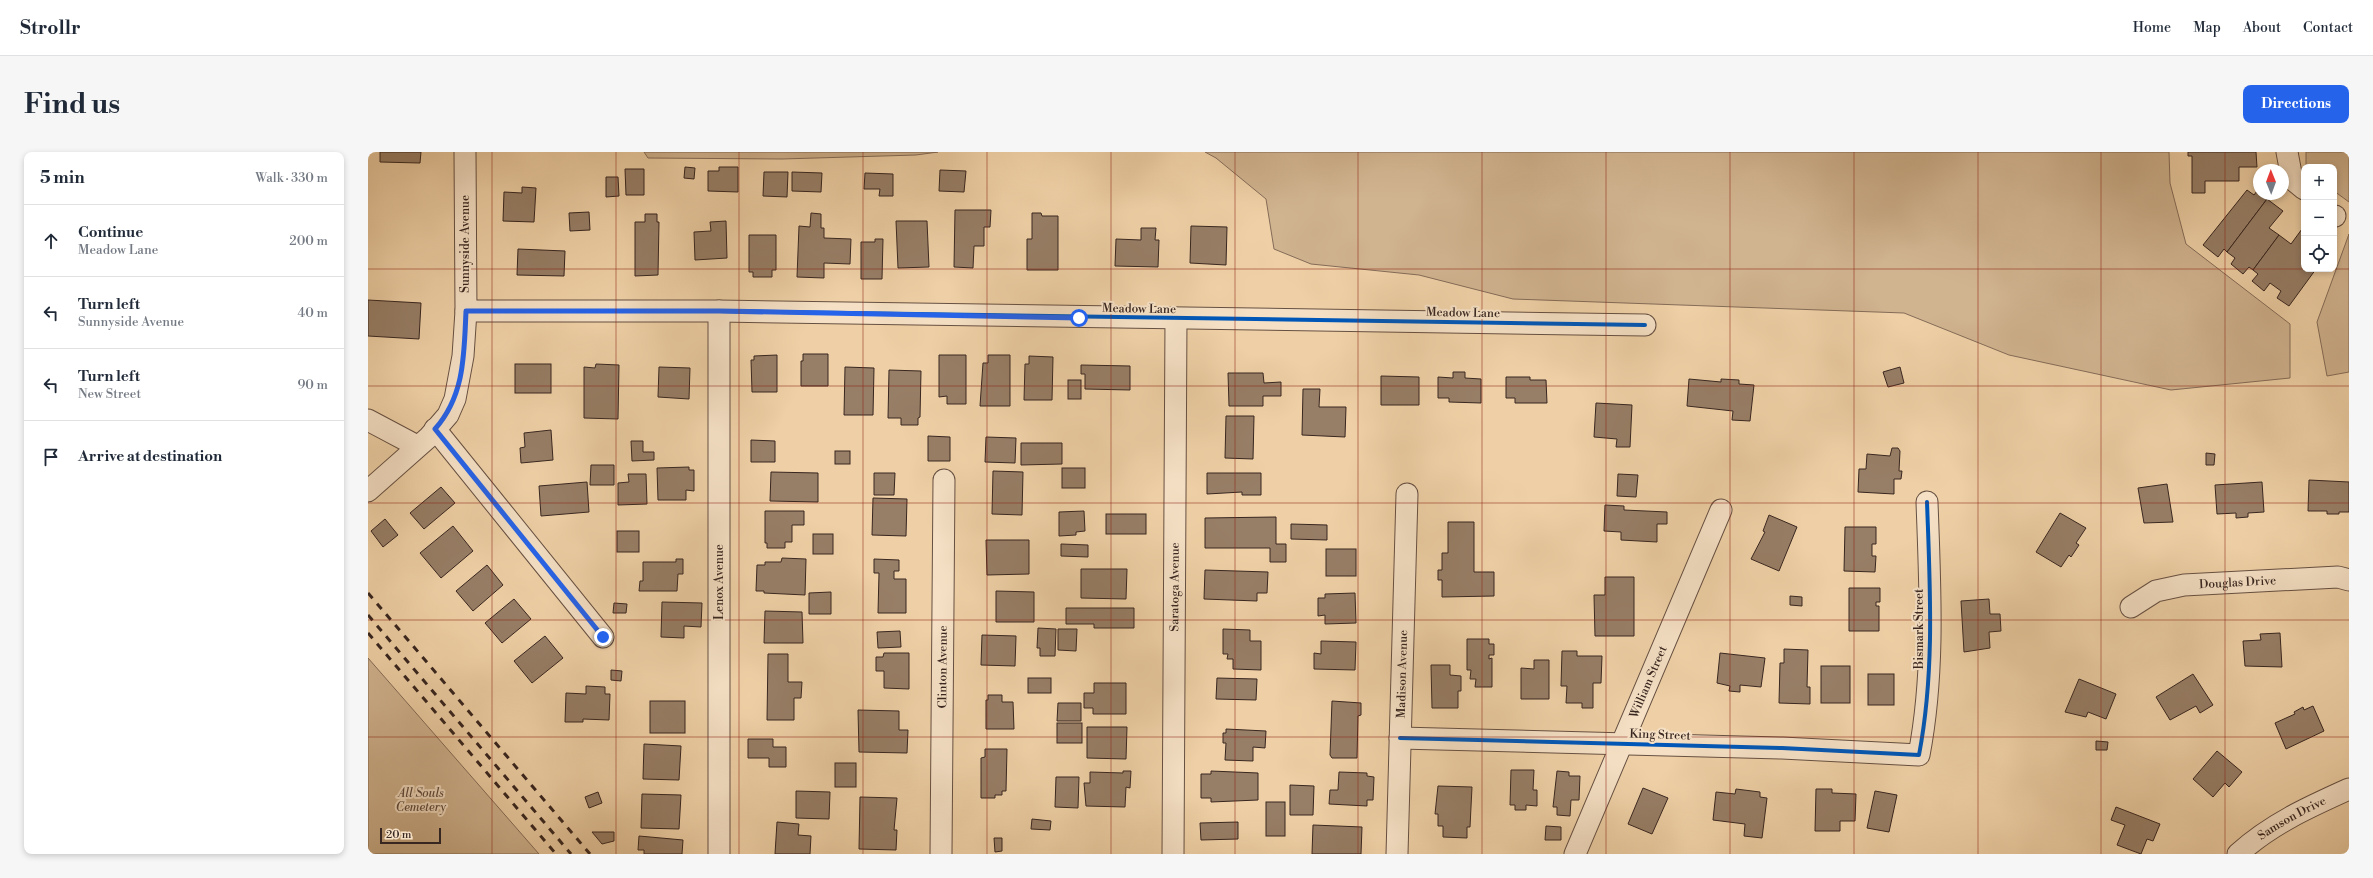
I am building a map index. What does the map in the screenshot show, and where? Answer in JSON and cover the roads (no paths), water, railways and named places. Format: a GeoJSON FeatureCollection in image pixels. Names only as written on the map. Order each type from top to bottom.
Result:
{"type":"FeatureCollection","features":[{"type":"Feature","properties":{"kind":"street","name":"Sunnyside Avenue"},"geometry":{"type":"LineString","coordinates":[[368,491],[435,429],[448,415],[455,399],[464,356],[466,311],[465,152]]}},
{"type":"Feature","properties":{"kind":"street"},"geometry":{"type":"LineString","coordinates":[[2286,152],[2292,179],[2301,186]]}},
{"type":"Feature","properties":{"kind":"street","name":"Meadow Lane"},"geometry":{"type":"LineString","coordinates":[[466,311],[719,311],[1645,326]]}},
{"type":"Feature","properties":{"kind":"street","name":"Lenox Avenue"},"geometry":{"type":"LineString","coordinates":[[719,311],[719,854]]}},
{"type":"Feature","properties":{"kind":"street","name":"Saratoga Avenue"},"geometry":{"type":"LineString","coordinates":[[1173,854],[1176,319]]}},
{"type":"Feature","properties":{"kind":"street"},"geometry":{"type":"LineString","coordinates":[[368,420],[417,446]]}},
{"type":"Feature","properties":{"kind":"street"},"geometry":{"type":"LineString","coordinates":[[435,429],[603,637]]}},
{"type":"Feature","properties":{"kind":"street","name":"Clinton Avenue"},"geometry":{"type":"LineString","coordinates":[[941,854],[944,480]]}},
{"type":"Feature","properties":{"kind":"street","name":"Madison Avenue"},"geometry":{"type":"LineString","coordinates":[[1397,854],[1407,494]]}},
{"type":"Feature","properties":{"kind":"street","name":"Bismark Street"},"geometry":{"type":"LineString","coordinates":[[1919,755],[1925,722],[1930,658],[1927,502]]}},
{"type":"Feature","properties":{"kind":"street","name":"William Street"},"geometry":{"type":"LineString","coordinates":[[1575,854],[1623,744],[1721,510]]}},
{"type":"Feature","properties":{"kind":"street","name":"Douglas Drive"},"geometry":{"type":"LineString","coordinates":[[2131,607],[2156,591],[2184,585],[2338,577],[2349,580]]}},
{"type":"Feature","properties":{"kind":"street","name":"King Street"},"geometry":{"type":"LineString","coordinates":[[1400,738],[1623,744],[1919,755]]}},
{"type":"Feature","properties":{"kind":"street","name":"Samson Drive"},"geometry":{"type":"LineString","coordinates":[[2238,854],[2254,840],[2285,819],[2349,789]]}},
{"type":"Feature","properties":{"kind":"railway"},"geometry":{"type":"LineString","coordinates":[[368,593],[590,854]]}},
{"type":"Feature","properties":{"kind":"railway"},"geometry":{"type":"LineString","coordinates":[[368,615],[571,854]]}},
{"type":"Feature","properties":{"kind":"railway"},"geometry":{"type":"LineString","coordinates":[[368,633],[556,854]]}},
{"type":"Feature","properties":{"kind":"park label","name":"All Souls Cemetery"},"geometry":{"type":"Point","coordinates":[421,800]}}]}
